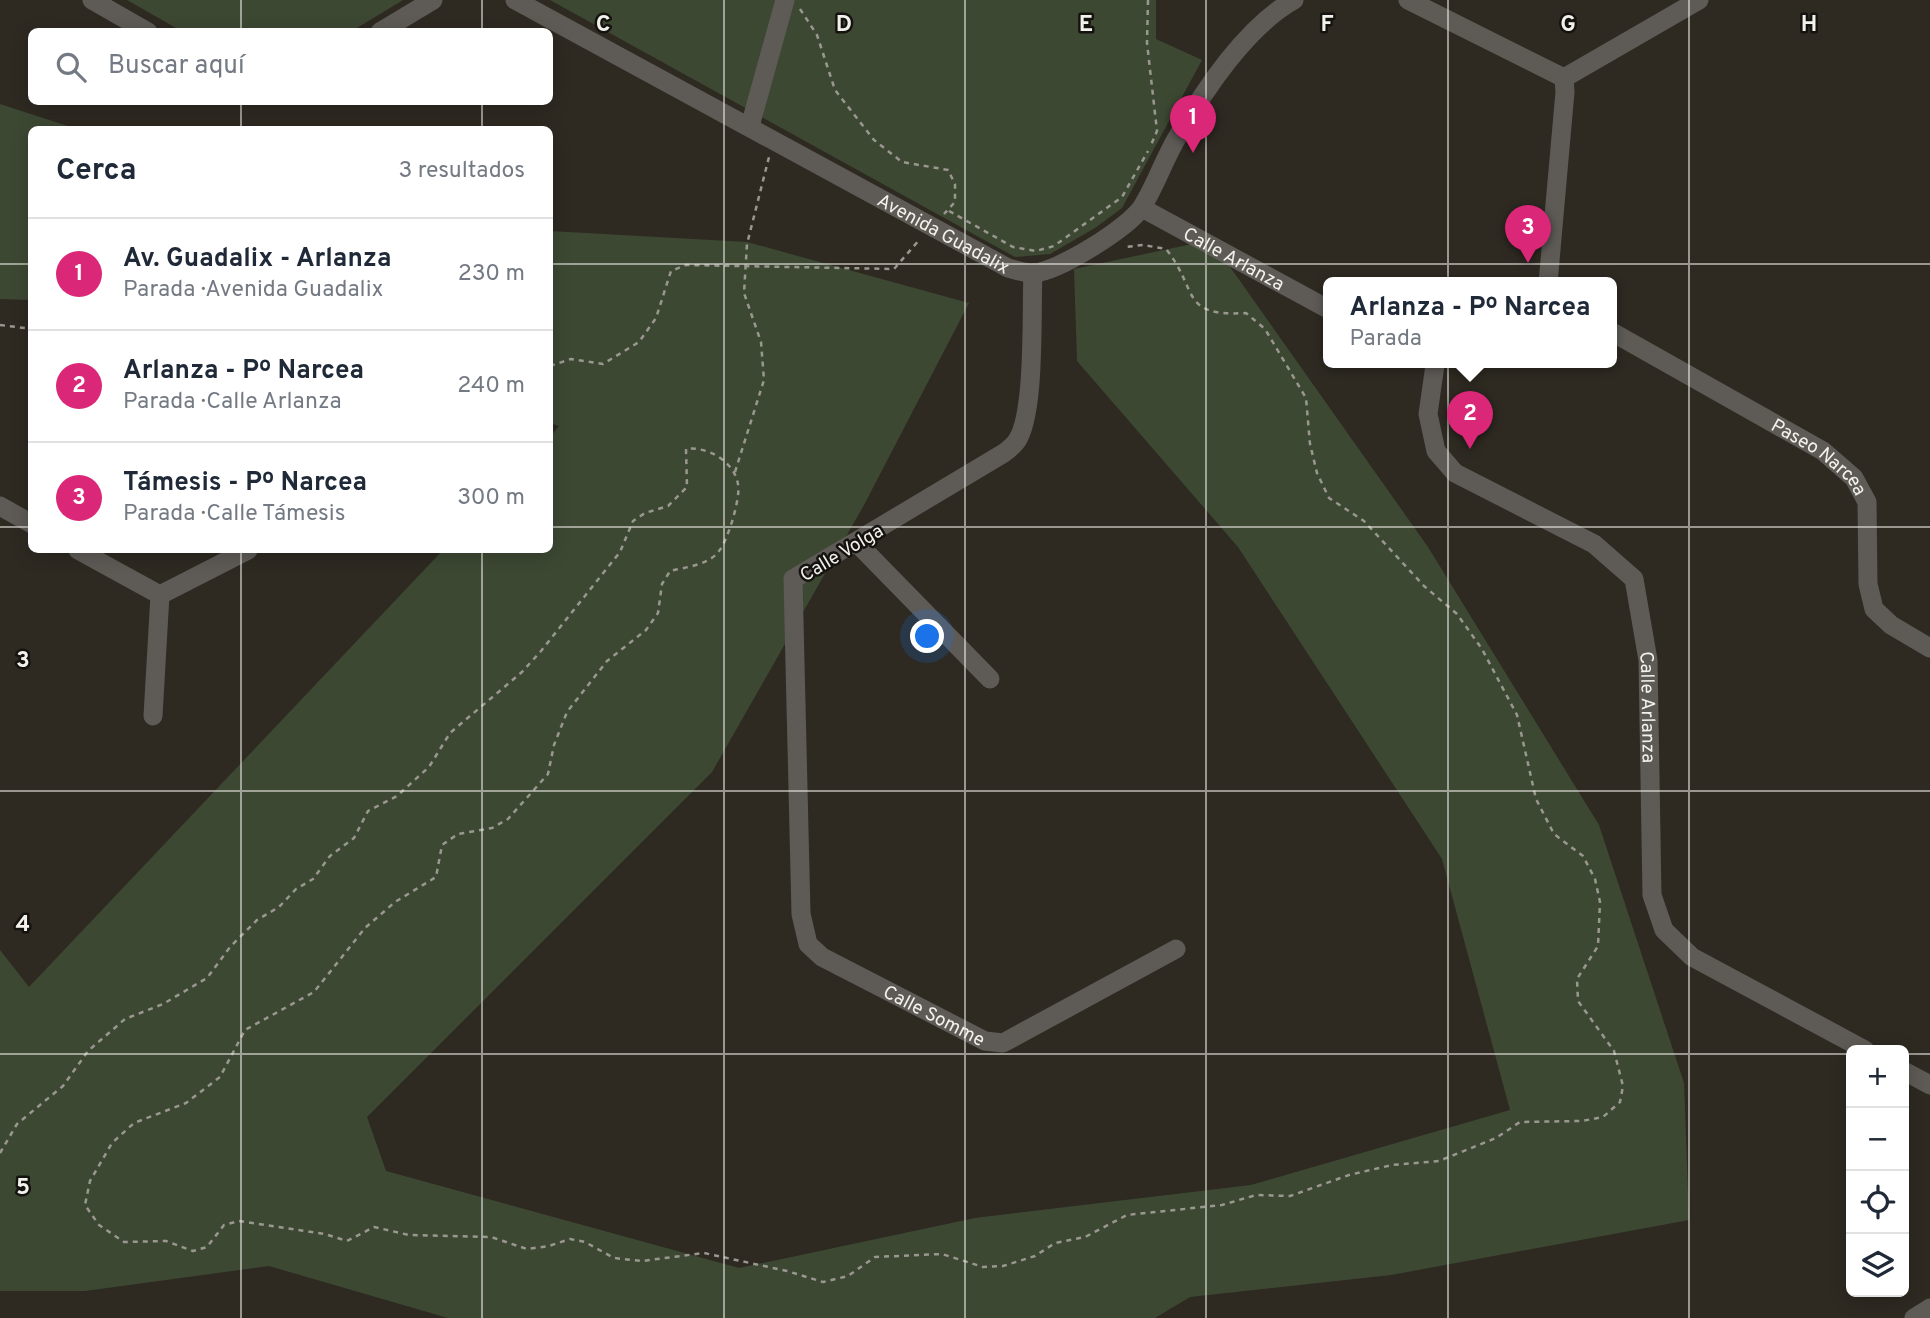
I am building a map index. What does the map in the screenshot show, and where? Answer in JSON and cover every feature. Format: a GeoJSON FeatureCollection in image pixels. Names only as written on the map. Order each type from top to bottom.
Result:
{"type":"FeatureCollection","features":[{"type":"Feature","properties":{"kind":"street"},"geometry":{"type":"LineString","coordinates":[[92,0],[141,28]]}},
{"type":"Feature","properties":{"kind":"street"},"geometry":{"type":"LineString","coordinates":[[387,28],[433,0]]}},
{"type":"Feature","properties":{"kind":"street","name":"Avenida Guadalix"},"geometry":{"type":"LineString","coordinates":[[514,0],[1008,268],[1033,273],[1049,270],[1128,225],[1142,208],[1178,135],[1227,64],[1276,10],[1294,0]]}},
{"type":"Feature","properties":{"kind":"street"},"geometry":{"type":"LineString","coordinates":[[750,127],[785,0]]}},
{"type":"Feature","properties":{"kind":"street"},"geometry":{"type":"LineString","coordinates":[[1408,0],[1564,78]]}},
{"type":"Feature","properties":{"kind":"street"},"geometry":{"type":"LineString","coordinates":[[1564,78],[1699,0]]}},
{"type":"Feature","properties":{"kind":"street"},"geometry":{"type":"LineString","coordinates":[[1549,277],[1564,78]]}},
{"type":"Feature","properties":{"kind":"street","name":"Calle Arlanza"},"geometry":{"type":"LineString","coordinates":[[1142,208],[1323,306]]}},
{"type":"Feature","properties":{"kind":"street","name":"Calle Volga"},"geometry":{"type":"LineString","coordinates":[[808,944],[801,914],[793,579],[1004,453],[1017,441],[1024,425],[1029,392],[1033,273]]}},
{"type":"Feature","properties":{"kind":"street","name":"Paseo Narcea"},"geometry":{"type":"LineString","coordinates":[[1617,335],[1823,451],[1854,478],[1867,502],[1868,584],[1874,609],[1891,625],[1930,648]]}},
{"type":"Feature","properties":{"kind":"street","name":"Calle Arlanza"},"geometry":{"type":"LineString","coordinates":[[1434,368],[1428,414],[1436,451],[1455,473],[1594,544],[1634,579],[1648,660],[1652,895],[1664,930],[1692,957],[1856,1045]]}},
{"type":"Feature","properties":{"kind":"street"},"geometry":{"type":"LineString","coordinates":[[0,506],[28,522]]}},
{"type":"Feature","properties":{"kind":"street"},"geometry":{"type":"LineString","coordinates":[[856,542],[990,679]]}},
{"type":"Feature","properties":{"kind":"street"},"geometry":{"type":"LineString","coordinates":[[83,553],[160,595]]}},
{"type":"Feature","properties":{"kind":"street"},"geometry":{"type":"LineString","coordinates":[[160,595],[242,553]]}},
{"type":"Feature","properties":{"kind":"street"},"geometry":{"type":"LineString","coordinates":[[153,716],[160,595]]}},
{"type":"Feature","properties":{"kind":"street","name":"Calle Somme"},"geometry":{"type":"LineString","coordinates":[[808,944],[822,957],[973,1035],[985,1041],[1003,1043],[1176,949]]}},
{"type":"Feature","properties":{"kind":"street"},"geometry":{"type":"LineString","coordinates":[[1909,1074],[1930,1085]]}},
{"type":"Feature","properties":{"kind":"street"},"geometry":{"type":"LineString","coordinates":[[1914,1318],[1930,1308]]}},
{"type":"Feature","properties":{"kind":"path"},"geometry":{"type":"LineString","coordinates":[[553,365],[571,359],[603,364],[639,342],[656,318],[671,271],[686,265],[894,269],[955,202],[955,184],[947,170],[902,162],[874,140],[835,90],[817,35],[795,0]]}},
{"type":"Feature","properties":{"kind":"path"},"geometry":{"type":"LineString","coordinates":[[948,211],[1013,247],[1036,251],[1054,246],[1122,197],[1157,131],[1147,43],[1148,0]]}},
{"type":"Feature","properties":{"kind":"path"},"geometry":{"type":"LineString","coordinates":[[735,472],[764,380],[761,342],[744,293],[747,244],[773,140]]}},
{"type":"Feature","properties":{"kind":"path"},"geometry":{"type":"LineString","coordinates":[[0,325],[28,328]]}},
{"type":"Feature","properties":{"kind":"green space"},"geometry":{"type":"Polygon","coordinates":[[[127,0],[403,0],[357,28],[176,28],[127,0]]]}},
{"type":"Feature","properties":{"kind":"green space"},"geometry":{"type":"Polygon","coordinates":[[[550,0],[1156,0],[1156,39],[1202,60],[1122,208],[1095,228],[1050,254],[1015,257],[550,0]]]}},
{"type":"Feature","properties":{"kind":"green space"},"geometry":{"type":"Polygon","coordinates":[[[0,104],[68,126],[28,126],[28,300],[0,299],[0,104]]]}},
{"type":"Feature","properties":{"kind":"green space"},"geometry":{"type":"Polygon","coordinates":[[[553,231],[747,242],[969,303],[864,505],[712,772],[367,1117],[386,1171],[739,1268],[975,1218],[1251,1185],[1510,1110],[1442,859],[1238,547],[1077,361],[1074,269],[1211,240],[1428,547],[1599,825],[1684,1083],[1689,1220],[1391,1275],[1190,1297],[1155,1318],[448,1318],[269,1266],[85,1291],[0,1291],[0,950],[29,987],[440,553],[553,553],[553,433],[559,426],[553,424],[553,231]]]}},
{"type":"Feature","properties":{"kind":"place","name":"Av. Guadalix - Arlanza"},"geometry":{"type":"Point","coordinates":[1193,153]}},
{"type":"Feature","properties":{"kind":"place","name":"Támesis - Pº Narcea"},"geometry":{"type":"Point","coordinates":[1528,263]}},
{"type":"Feature","properties":{"kind":"place","name":"Arlanza - Pº Narcea"},"geometry":{"type":"Point","coordinates":[1470,449]}}]}
